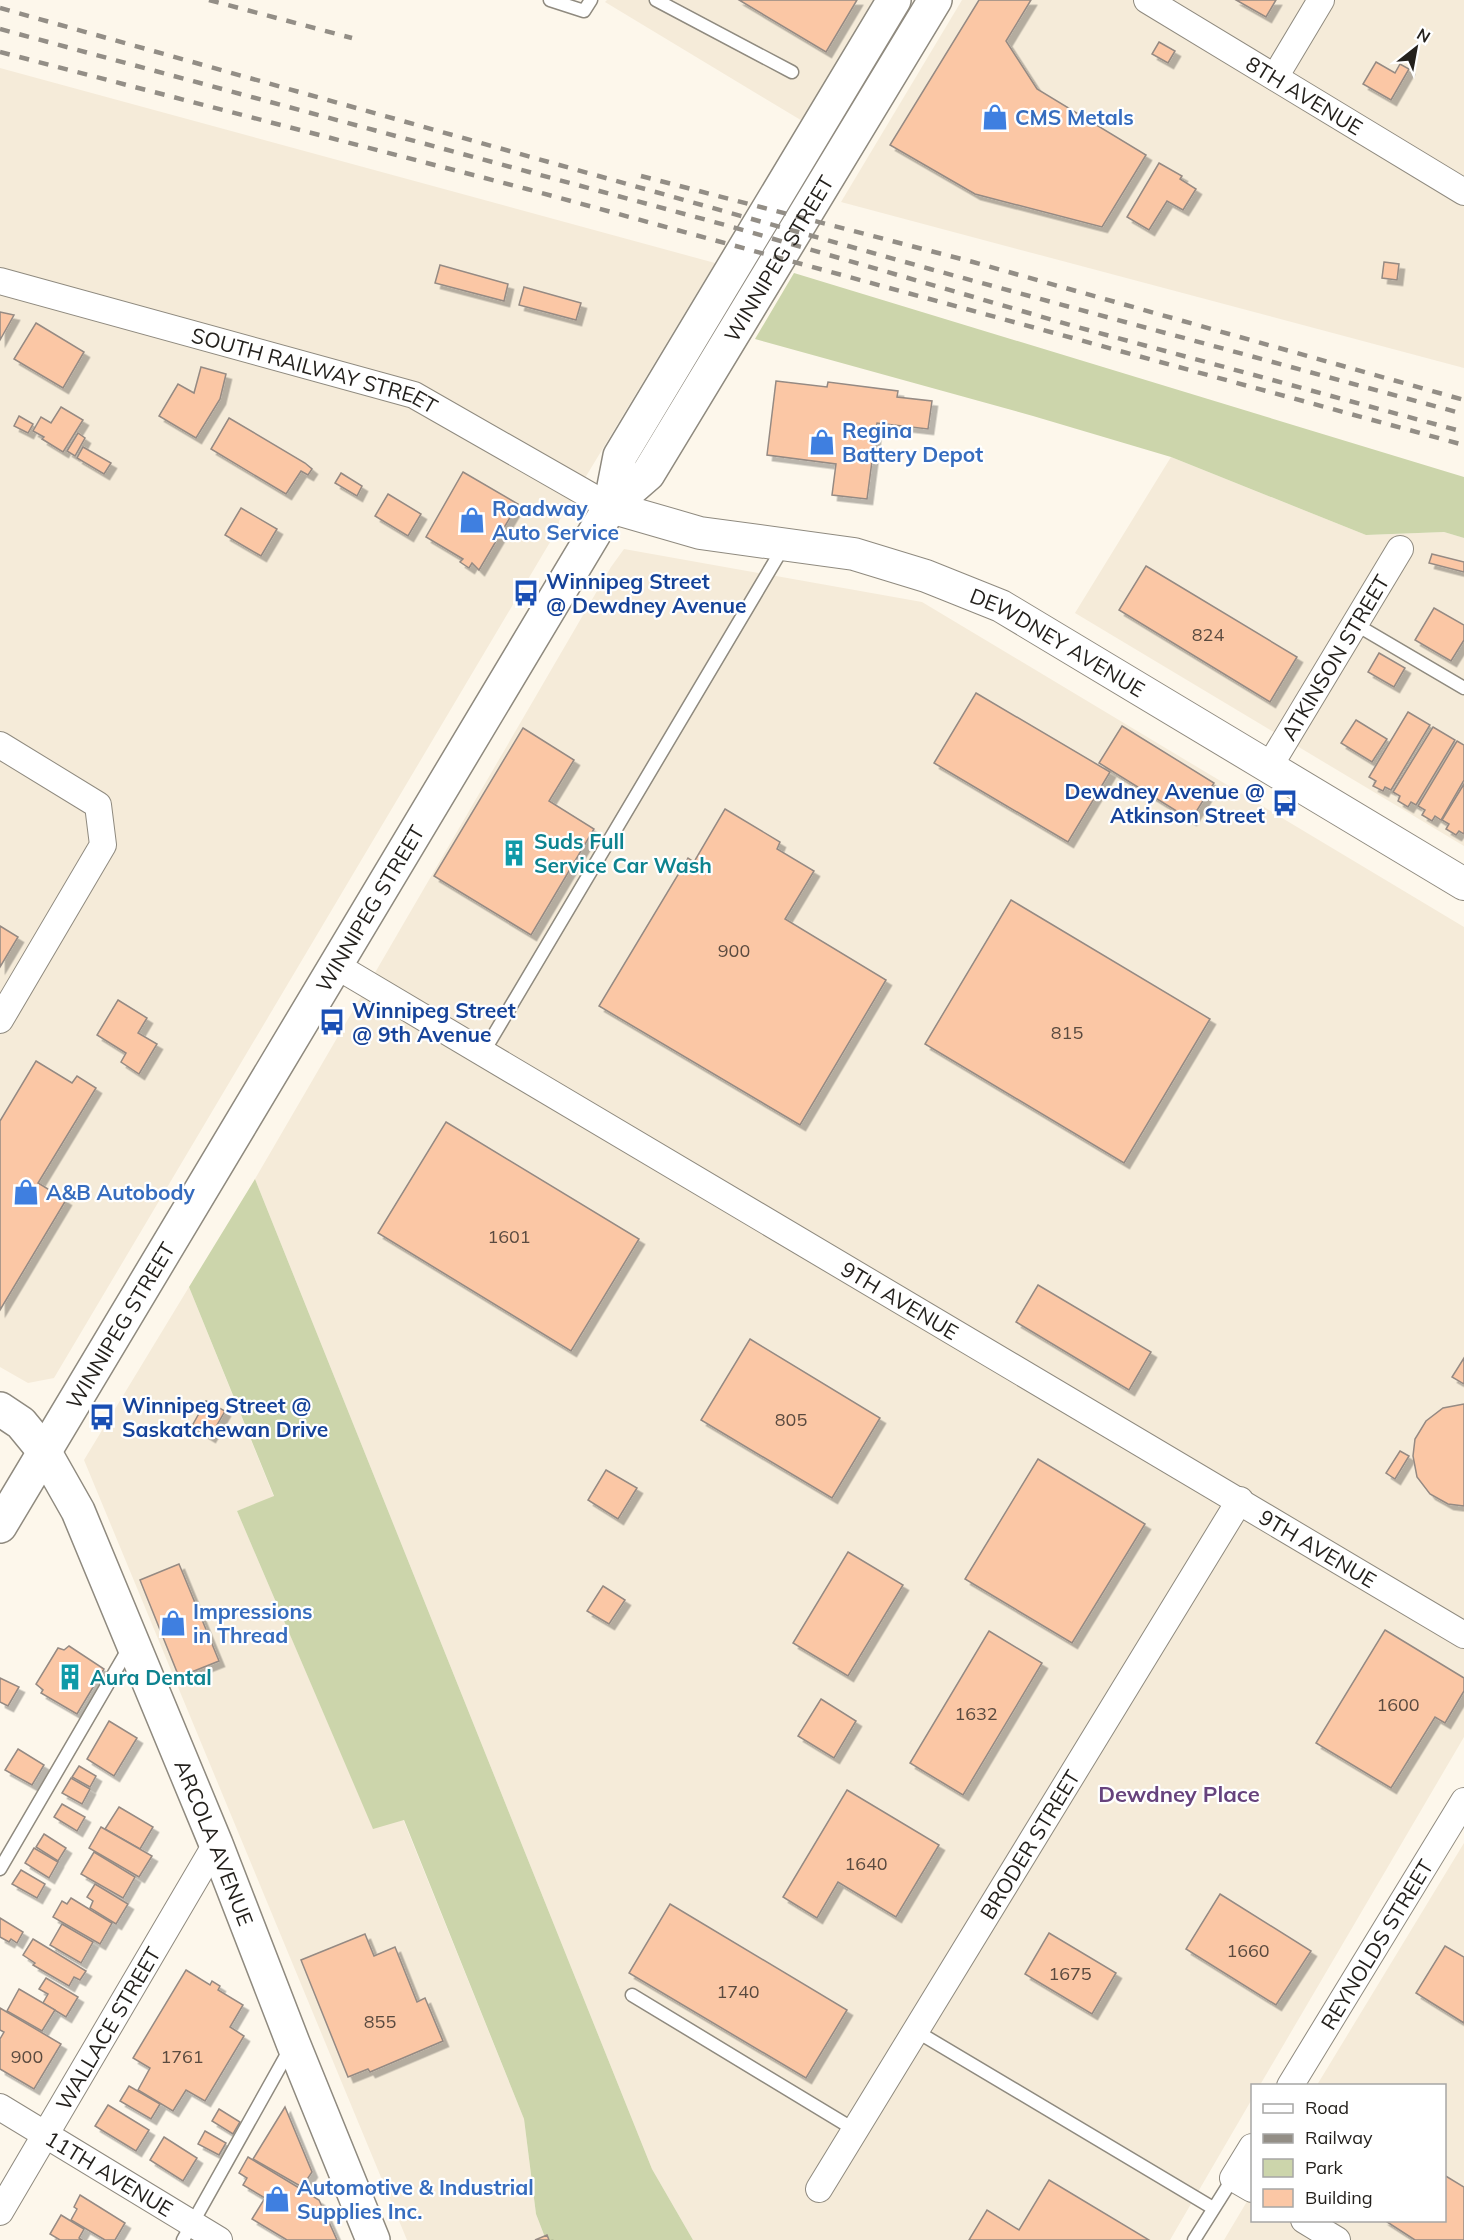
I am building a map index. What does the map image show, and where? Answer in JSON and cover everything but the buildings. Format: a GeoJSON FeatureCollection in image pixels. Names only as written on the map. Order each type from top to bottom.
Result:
{"type":"FeatureCollection","features":[{"type":"Feature","properties":{"kind":"main road","name":"WINNIPEG STREET"},"geometry":{"type":"LineString","coordinates":[[610,507],[620,456],[894,0]]}},
{"type":"Feature","properties":{"kind":"main road","name":"WINNIPEG STREET"},"geometry":{"type":"LineString","coordinates":[[0,1526],[610,507],[648,474],[935,0]]}},
{"type":"Feature","properties":{"kind":"main road","name":"ARCOLA AVENUE"},"geometry":{"type":"LineString","coordinates":[[0,1408],[21,1423],[44,1451],[78,1511],[216,1844],[373,2240]]}},
{"type":"Feature","properties":{"kind":"street","name":"8TH AVENUE"},"geometry":{"type":"LineString","coordinates":[[1147,0],[1464,192]]}},
{"type":"Feature","properties":{"kind":"street"},"geometry":{"type":"LineString","coordinates":[[1275,77],[1321,0]]}},
{"type":"Feature","properties":{"kind":"street","name":"SOUTH RAILWAY STREET"},"geometry":{"type":"LineString","coordinates":[[0,281],[414,395],[610,507]]}},
{"type":"Feature","properties":{"kind":"street","name":"DEWDNEY AVENUE"},"geometry":{"type":"LineString","coordinates":[[610,507],[700,533],[854,554],[926,576],[1001,606],[1464,884]]}},
{"type":"Feature","properties":{"kind":"street","name":"ATKINSON STREET"},"geometry":{"type":"LineString","coordinates":[[1269,767],[1400,549]]}},
{"type":"Feature","properties":{"kind":"street"},"geometry":{"type":"LineString","coordinates":[[0,745],[98,805],[103,845],[0,1020]]}},
{"type":"Feature","properties":{"kind":"street","name":"9TH AVENUE"},"geometry":{"type":"LineString","coordinates":[[335,965],[1464,1635]]}},
{"type":"Feature","properties":{"kind":"street","name":"BRODER STREET"},"geometry":{"type":"LineString","coordinates":[[819,2189],[1240,1500]]}},
{"type":"Feature","properties":{"kind":"street","name":"REYNOLDS STREET"},"geometry":{"type":"LineString","coordinates":[[1291,2084],[1464,1802]]}},
{"type":"Feature","properties":{"kind":"street","name":"WALLACE STREET"},"geometry":{"type":"LineString","coordinates":[[0,2212],[216,1844]]}},
{"type":"Feature","properties":{"kind":"street","name":"11TH AVENUE"},"geometry":{"type":"LineString","coordinates":[[0,2107],[188,2232],[219,2240]]}},
{"type":"Feature","properties":{"kind":"street"},"geometry":{"type":"LineString","coordinates":[[1243,2183],[1251,2151]]}},
{"type":"Feature","properties":{"kind":"street"},"geometry":{"type":"LineString","coordinates":[[1307,2222],[1337,2240]]}},
{"type":"Feature","properties":{"kind":"lane"},"geometry":{"type":"LineString","coordinates":[[550,0],[584,11],[591,0]]}},
{"type":"Feature","properties":{"kind":"lane"},"geometry":{"type":"LineString","coordinates":[[656,0],[792,72]]}},
{"type":"Feature","properties":{"kind":"lane"},"geometry":{"type":"LineString","coordinates":[[483,1053],[784,546]]}},
{"type":"Feature","properties":{"kind":"lane"},"geometry":{"type":"LineString","coordinates":[[1355,624],[1464,688]]}},
{"type":"Feature","properties":{"kind":"lane"},"geometry":{"type":"LineString","coordinates":[[0,1869],[132,1642]]}},
{"type":"Feature","properties":{"kind":"lane"},"geometry":{"type":"LineString","coordinates":[[632,1995],[855,2130]]}},
{"type":"Feature","properties":{"kind":"lane"},"geometry":{"type":"LineString","coordinates":[[916,2031],[1213,2208]]}},
{"type":"Feature","properties":{"kind":"lane"},"geometry":{"type":"LineString","coordinates":[[188,2232],[293,2043]]}},
{"type":"Feature","properties":{"kind":"lane"},"geometry":{"type":"LineString","coordinates":[[1194,2240],[1213,2208],[1243,2183]]}},
{"type":"Feature","properties":{"kind":"shaded area"},"geometry":{"type":"Polygon","coordinates":[[[607,0],[877,0],[804,122],[605,2],[607,0]]]}},
{"type":"Feature","properties":{"kind":"shaded area"},"geometry":{"type":"Polygon","coordinates":[[[962,0],[1464,0],[1464,368],[841,202],[962,0]]]}},
{"type":"Feature","properties":{"kind":"shaded area"},"geometry":{"type":"Polygon","coordinates":[[[0,68],[715,263],[559,521],[559,527],[54,1378],[28,1383],[0,1367],[0,68]]]}},
{"type":"Feature","properties":{"kind":"shaded area"},"geometry":{"type":"Polygon","coordinates":[[[1171,457],[1366,535],[1444,532],[1464,538],[1464,846],[1075,613],[1171,457]]]}},
{"type":"Feature","properties":{"kind":"shaded area"},"geometry":{"type":"Polygon","coordinates":[[[624,549],[922,602],[1464,927],[1464,1737],[1261,2084],[1251,2084],[1251,2101],[1170,2240],[693,2240],[652,2169],[255,1179],[611,567],[624,549]]]}},
{"type":"Feature","properties":{"kind":"shaded area"},"geometry":{"type":"Polygon","coordinates":[[[189,1287],[274,1497],[237,1511],[373,1828],[403,1819],[524,2119],[536,2214],[546,2240],[407,2240],[84,1460],[189,1287]]]}},
{"type":"Feature","properties":{"kind":"shaded area"},"geometry":{"type":"Polygon","coordinates":[[[1464,1843],[1464,2240],[1224,2240],[1251,2195],[1251,2222],[1446,2222],[1446,2084],[1318,2084],[1464,1843]]]}},
{"type":"Feature","properties":{"kind":"green space"},"geometry":{"type":"Polygon","coordinates":[[[794,273],[1464,477],[1464,538],[1444,532],[1366,535],[1171,457],[755,339],[794,273]]]}},
{"type":"Feature","properties":{"kind":"green space"},"geometry":{"type":"Polygon","coordinates":[[[255,1179],[652,2169],[693,2240],[546,2240],[536,2214],[524,2119],[404,1820],[373,1829],[237,1511],[274,1496],[189,1287],[255,1179]]]}},
{"type":"Feature","properties":{"kind":"railway"},"geometry":{"type":"LineString","coordinates":[[209,0],[352,38]]}},
{"type":"Feature","properties":{"kind":"railway"},"geometry":{"type":"LineString","coordinates":[[0,8],[930,269],[1464,414]]}},
{"type":"Feature","properties":{"kind":"railway"},"geometry":{"type":"LineString","coordinates":[[0,29],[729,226],[1077,327],[1464,432]]}},
{"type":"Feature","properties":{"kind":"railway"},"geometry":{"type":"LineString","coordinates":[[0,52],[527,189],[1464,445]]}},
{"type":"Feature","properties":{"kind":"railway"},"geometry":{"type":"LineString","coordinates":[[641,176],[973,262],[1464,400]]}},
{"type":"Feature","properties":{"kind":"place","name":"CMS Metals"},"geometry":{"type":"Point","coordinates":[995,117]}},
{"type":"Feature","properties":{"kind":"place","name":"Regina Battery Depot"},"geometry":{"type":"Point","coordinates":[822,442]}},
{"type":"Feature","properties":{"kind":"place","name":"Roadway Auto Service"},"geometry":{"type":"Point","coordinates":[472,520]}},
{"type":"Feature","properties":{"kind":"place","name":"Winnipeg Street @ Dewdney Avenue"},"geometry":{"type":"Point","coordinates":[526,593]}},
{"type":"Feature","properties":{"kind":"place","name":"Dewdney Avenue @ Atkinson Street"},"geometry":{"type":"Point","coordinates":[1285,803]}},
{"type":"Feature","properties":{"kind":"place","name":"Suds Full Service Car Wash"},"geometry":{"type":"Point","coordinates":[514,853]}},
{"type":"Feature","properties":{"kind":"place","name":"Winnipeg Street @ 9th Avenue"},"geometry":{"type":"Point","coordinates":[332,1022]}},
{"type":"Feature","properties":{"kind":"place","name":"A&B Autobody"},"geometry":{"type":"Point","coordinates":[26,1192]}},
{"type":"Feature","properties":{"kind":"place","name":"Winnipeg Street @ Saskatchewan Drive"},"geometry":{"type":"Point","coordinates":[102,1417]}},
{"type":"Feature","properties":{"kind":"place","name":"Impressions in Thread"},"geometry":{"type":"Point","coordinates":[173,1623]}},
{"type":"Feature","properties":{"kind":"place","name":"Aura Dental"},"geometry":{"type":"Point","coordinates":[70,1677]}},
{"type":"Feature","properties":{"kind":"place","name":"Automotive & Industrial Supplies Inc."},"geometry":{"type":"Point","coordinates":[277,2199]}},
{"type":"Feature","properties":{"kind":"district","name":"Dewdney Place"},"geometry":{"type":"Point","coordinates":[1179,1794]}}]}
